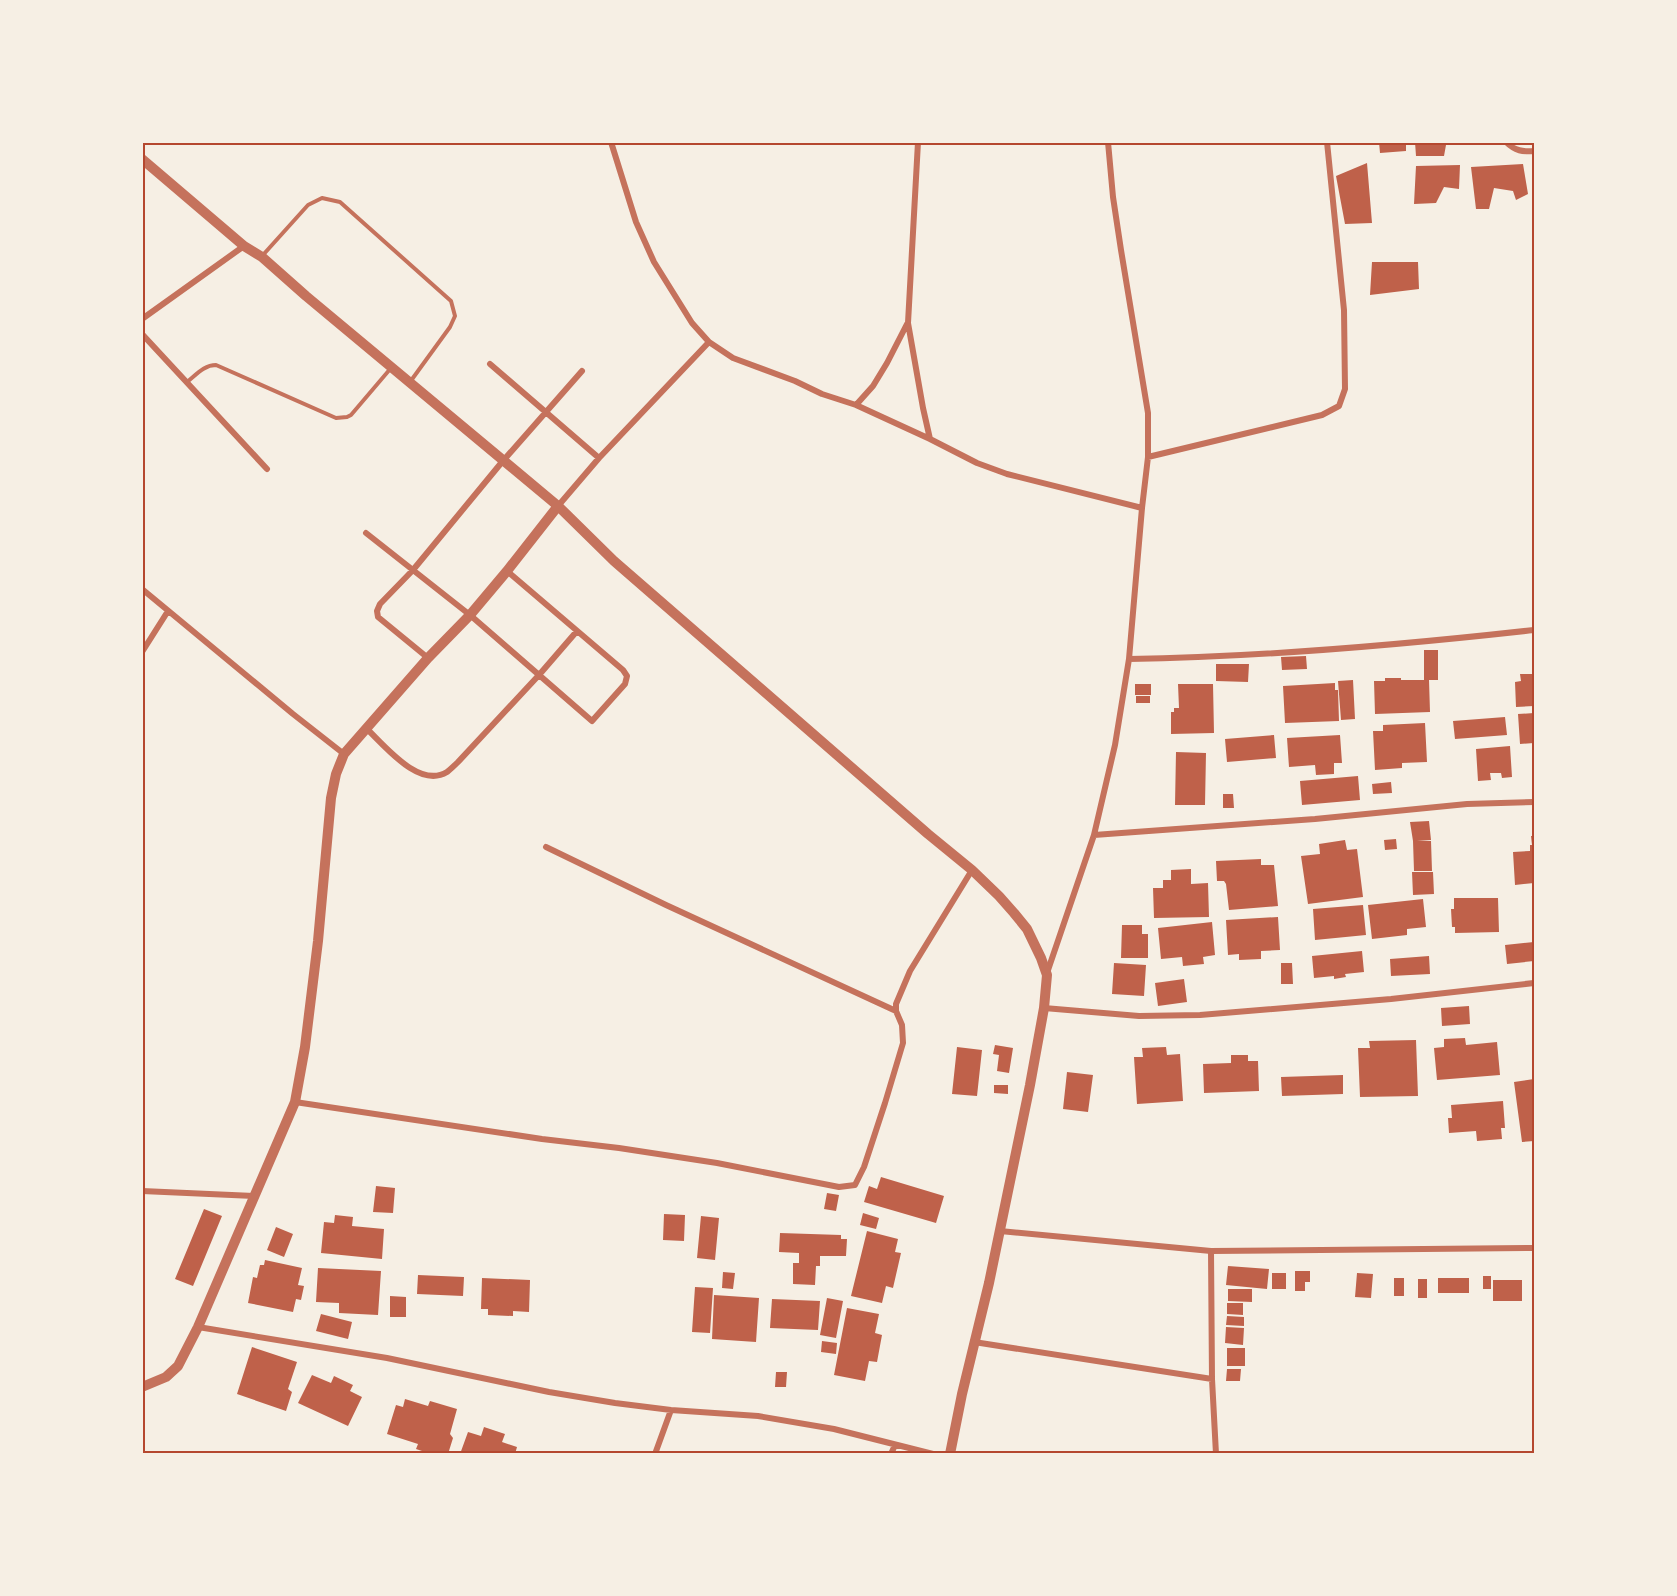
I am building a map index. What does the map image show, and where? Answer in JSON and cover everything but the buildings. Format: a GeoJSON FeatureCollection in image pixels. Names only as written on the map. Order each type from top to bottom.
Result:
{"type":"FeatureCollection","features":[{"type":"Feature","properties":{"kind":"street"},"geometry":{"type":"LineString","coordinates":[[611,142],[636,222],[654,262],[692,323],[710,342],[733,357],[822,394],[856,405],[976,463],[1006,474],[1142,508]]}},
{"type":"Feature","properties":{"kind":"street"},"geometry":{"type":"LineString","coordinates":[[918,142],[908,323],[922,408],[930,439]]}},
{"type":"Feature","properties":{"kind":"street"},"geometry":{"type":"LineString","coordinates":[[950,1454],[1030,1085],[1044,1008],[1047,975],[1094,835],[1115,745],[1129,659],[1148,457],[1148,413],[1120,250],[1108,142]]}},
{"type":"Feature","properties":{"kind":"street"},"geometry":{"type":"LineString","coordinates":[[1148,457],[1322,415],[1339,406],[1345,389],[1344,310],[1328,142]]}},
{"type":"Feature","properties":{"kind":"street"},"geometry":{"type":"LineString","coordinates":[[1506,142],[1524,152],[1534,151]]}},
{"type":"Feature","properties":{"kind":"street"},"geometry":{"type":"LineString","coordinates":[[142,159],[502,462],[558,506],[614,561],[927,834],[972,870],[999,896],[1027,929],[1047,975]]}},
{"type":"Feature","properties":{"kind":"street"},"geometry":{"type":"LineString","coordinates":[[142,320],[244,246]]}},
{"type":"Feature","properties":{"kind":"street"},"geometry":{"type":"LineString","coordinates":[[856,405],[873,387],[908,323]]}},
{"type":"Feature","properties":{"kind":"street"},"geometry":{"type":"LineString","coordinates":[[142,334],[267,469]]}},
{"type":"Feature","properties":{"kind":"street"},"geometry":{"type":"LineString","coordinates":[[142,1387],[166,1377],[178,1366],[198,1327],[295,1102],[305,1047],[318,941],[331,798],[336,774],[344,754],[428,658],[470,615],[599,458],[710,342]]}},
{"type":"Feature","properties":{"kind":"street"},"geometry":{"type":"LineString","coordinates":[[490,364],[599,458]]}},
{"type":"Feature","properties":{"kind":"street"},"geometry":{"type":"LineString","coordinates":[[428,658],[378,617],[377,611],[380,604],[413,570],[502,462],[582,371]]}},
{"type":"Feature","properties":{"kind":"street"},"geometry":{"type":"LineString","coordinates":[[366,533],[470,615],[592,721],[626,684],[627,676],[507,571]]}},
{"type":"Feature","properties":{"kind":"street"},"geometry":{"type":"LineString","coordinates":[[142,589],[344,754]]}},
{"type":"Feature","properties":{"kind":"street"},"geometry":{"type":"LineString","coordinates":[[142,652],[168,611]]}},
{"type":"Feature","properties":{"kind":"street"},"geometry":{"type":"LineString","coordinates":[[1129,659],[1271,654],[1534,630]]}},
{"type":"Feature","properties":{"kind":"street"},"geometry":{"type":"LineString","coordinates":[[366,728],[411,769],[423,775],[447,772],[539,675],[577,631]]}},
{"type":"Feature","properties":{"kind":"street"},"geometry":{"type":"LineString","coordinates":[[1094,835],[1315,819],[1467,804],[1534,802]]}},
{"type":"Feature","properties":{"kind":"street"},"geometry":{"type":"LineString","coordinates":[[546,847],[896,1011]]}},
{"type":"Feature","properties":{"kind":"street"},"geometry":{"type":"LineString","coordinates":[[295,1102],[717,1163],[839,1187],[855,1185],[864,1167],[903,1043],[902,1025],[896,1011],[896,1004],[910,971],[972,870]]}},
{"type":"Feature","properties":{"kind":"street"},"geometry":{"type":"LineString","coordinates":[[1044,1008],[1139,1016],[1200,1015],[1391,999],[1534,983]]}},
{"type":"Feature","properties":{"kind":"street"},"geometry":{"type":"LineString","coordinates":[[142,1191],[254,1197]]}},
{"type":"Feature","properties":{"kind":"street"},"geometry":{"type":"LineString","coordinates":[[1000,1231],[1211,1251],[1534,1248]]}},
{"type":"Feature","properties":{"kind":"street"},"geometry":{"type":"LineString","coordinates":[[1211,1251],[1212,1379],[1216,1454]]}},
{"type":"Feature","properties":{"kind":"street"},"geometry":{"type":"LineString","coordinates":[[198,1327],[387,1358],[582,1398],[671,1410],[758,1416],[834,1429],[933,1454]]}},
{"type":"Feature","properties":{"kind":"street"},"geometry":{"type":"LineString","coordinates":[[974,1342],[1212,1379]]}},
{"type":"Feature","properties":{"kind":"street"},"geometry":{"type":"LineString","coordinates":[[655,1454],[671,1410]]}},
{"type":"Feature","properties":{"kind":"street"},"geometry":{"type":"LineString","coordinates":[[891,1454],[895,1445]]}},
{"type":"Feature","properties":{"kind":"lane"},"geometry":{"type":"LineString","coordinates":[[261,257],[308,205],[322,198],[340,202],[451,301],[454,316],[450,327],[410,383]]}},
{"type":"Feature","properties":{"kind":"lane"},"geometry":{"type":"LineString","coordinates":[[187,382],[204,368],[216,365],[336,418],[351,415],[391,368]]}}]}
